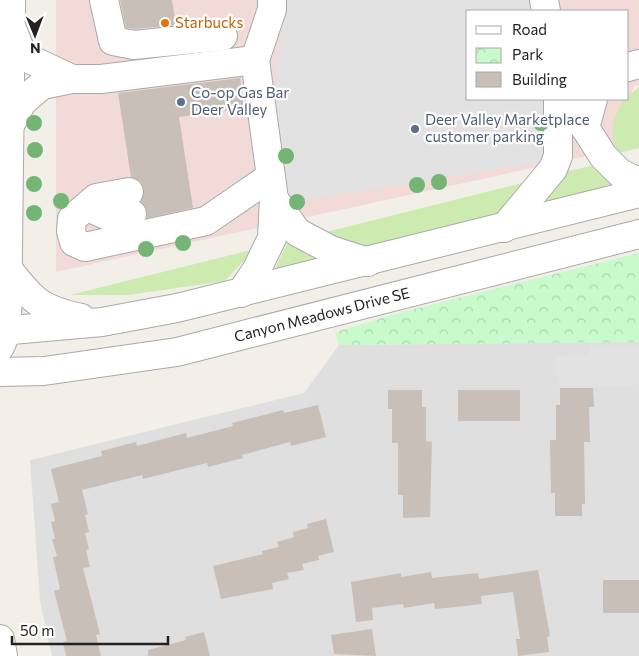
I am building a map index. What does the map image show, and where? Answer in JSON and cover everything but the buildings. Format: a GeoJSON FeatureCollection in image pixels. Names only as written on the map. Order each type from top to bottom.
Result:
{"type":"FeatureCollection","features":[{"type":"Feature","properties":{"kind":"street"},"geometry":{"type":"LineString","coordinates":[[12,0],[8,269],[2,336],[102,322],[241,293],[639,193]]}},
{"type":"Feature","properties":{"kind":"street"},"geometry":{"type":"LineString","coordinates":[[104,0],[113,41],[134,46],[223,36]]}},
{"type":"Feature","properties":{"kind":"street"},"geometry":{"type":"LineString","coordinates":[[241,293],[257,269],[272,238],[272,188],[255,60],[272,9],[272,0]]}},
{"type":"Feature","properties":{"kind":"street"},"geometry":{"type":"LineString","coordinates":[[11,27],[23,56],[72,79]]}},
{"type":"Feature","properties":{"kind":"street"},"geometry":{"type":"LineString","coordinates":[[10,125],[22,102],[42,85],[72,79],[101,79],[255,60]]}},
{"type":"Feature","properties":{"kind":"street"},"geometry":{"type":"LineString","coordinates":[[504,228],[553,169],[558,156],[558,100]]}},
{"type":"Feature","properties":{"kind":"street"},"geometry":{"type":"LineString","coordinates":[[568,100],[603,156],[620,173],[639,182]]}},
{"type":"Feature","properties":{"kind":"street"},"geometry":{"type":"LineString","coordinates":[[585,128],[593,100]]}},
{"type":"Feature","properties":{"kind":"street"},"geometry":{"type":"LineString","coordinates":[[131,203],[110,217],[88,207],[72,219],[71,231],[74,242],[85,247],[206,221],[272,188]]}},
{"type":"Feature","properties":{"kind":"street"},"geometry":{"type":"LineString","coordinates":[[272,188],[297,232],[331,250],[368,262]]}},
{"type":"Feature","properties":{"kind":"street","name":"Canyon Meadows Drive SE"},"geometry":{"type":"LineString","coordinates":[[0,372],[53,370],[177,352],[639,234]]}},
{"type":"Feature","properties":{"kind":"street"},"geometry":{"type":"LineString","coordinates":[[8,269],[25,291],[42,307],[61,314],[102,322]]}},
{"type":"Feature","properties":{"kind":"street"},"geometry":{"type":"LineString","coordinates":[[0,639],[3,656]]}},
{"type":"Feature","properties":{"kind":"shaded area"},"geometry":{"type":"Polygon","coordinates":[[[56,0],[639,0],[639,85],[633,86],[624,148],[56,272],[56,0]]]}},
{"type":"Feature","properties":{"kind":"shaded area","name":"Deer Valley Marketplace customer parking"},"geometry":{"type":"Polygon","coordinates":[[[284,0],[541,0],[542,10],[466,10],[466,100],[549,100],[553,160],[284,203],[275,90],[284,0]]]}},
{"type":"Feature","properties":{"kind":"shaded area"},"geometry":{"type":"Polygon","coordinates":[[[639,342],[639,656],[52,656],[40,601],[30,460],[304,393],[339,345],[639,342]]]}},
{"type":"Feature","properties":{"kind":"shaded area"},"geometry":{"type":"Polygon","coordinates":[[[589,345],[639,345],[639,384],[614,387],[557,386],[555,356],[589,357],[589,345]]]}},
{"type":"Feature","properties":{"kind":"green space"},"geometry":{"type":"Polygon","coordinates":[[[639,87],[639,148],[619,153],[612,132],[614,119],[623,100],[629,100],[629,95],[639,87]]]}},
{"type":"Feature","properties":{"kind":"green space"},"geometry":{"type":"Polygon","coordinates":[[[591,166],[614,186],[539,206],[564,172],[591,166]]]}},
{"type":"Feature","properties":{"kind":"green space"},"geometry":{"type":"Polygon","coordinates":[[[538,179],[502,215],[370,247],[322,233],[538,179]]]}},
{"type":"Feature","properties":{"kind":"green space"},"geometry":{"type":"Polygon","coordinates":[[[288,241],[322,260],[274,271],[288,241]]]}},
{"type":"Feature","properties":{"kind":"green space"},"geometry":{"type":"Polygon","coordinates":[[[255,249],[225,281],[128,295],[70,295],[255,249]]]}},
{"type":"Feature","properties":{"kind":"green space"},"geometry":{"type":"Polygon","coordinates":[[[639,253],[639,342],[339,345],[335,332],[406,311],[639,253]]]}},
{"type":"Feature","properties":{"kind":"place","name":"Starbucks"},"geometry":{"type":"Point","coordinates":[165,23]}},
{"type":"Feature","properties":{"kind":"place","name":"Co-op Gas Bar Deer Valley"},"geometry":{"type":"Point","coordinates":[181,102]}},
{"type":"Feature","properties":{"kind":"place","name":"Deer Valley Marketplace customer parking"},"geometry":{"type":"Point","coordinates":[415,129]}}]}
